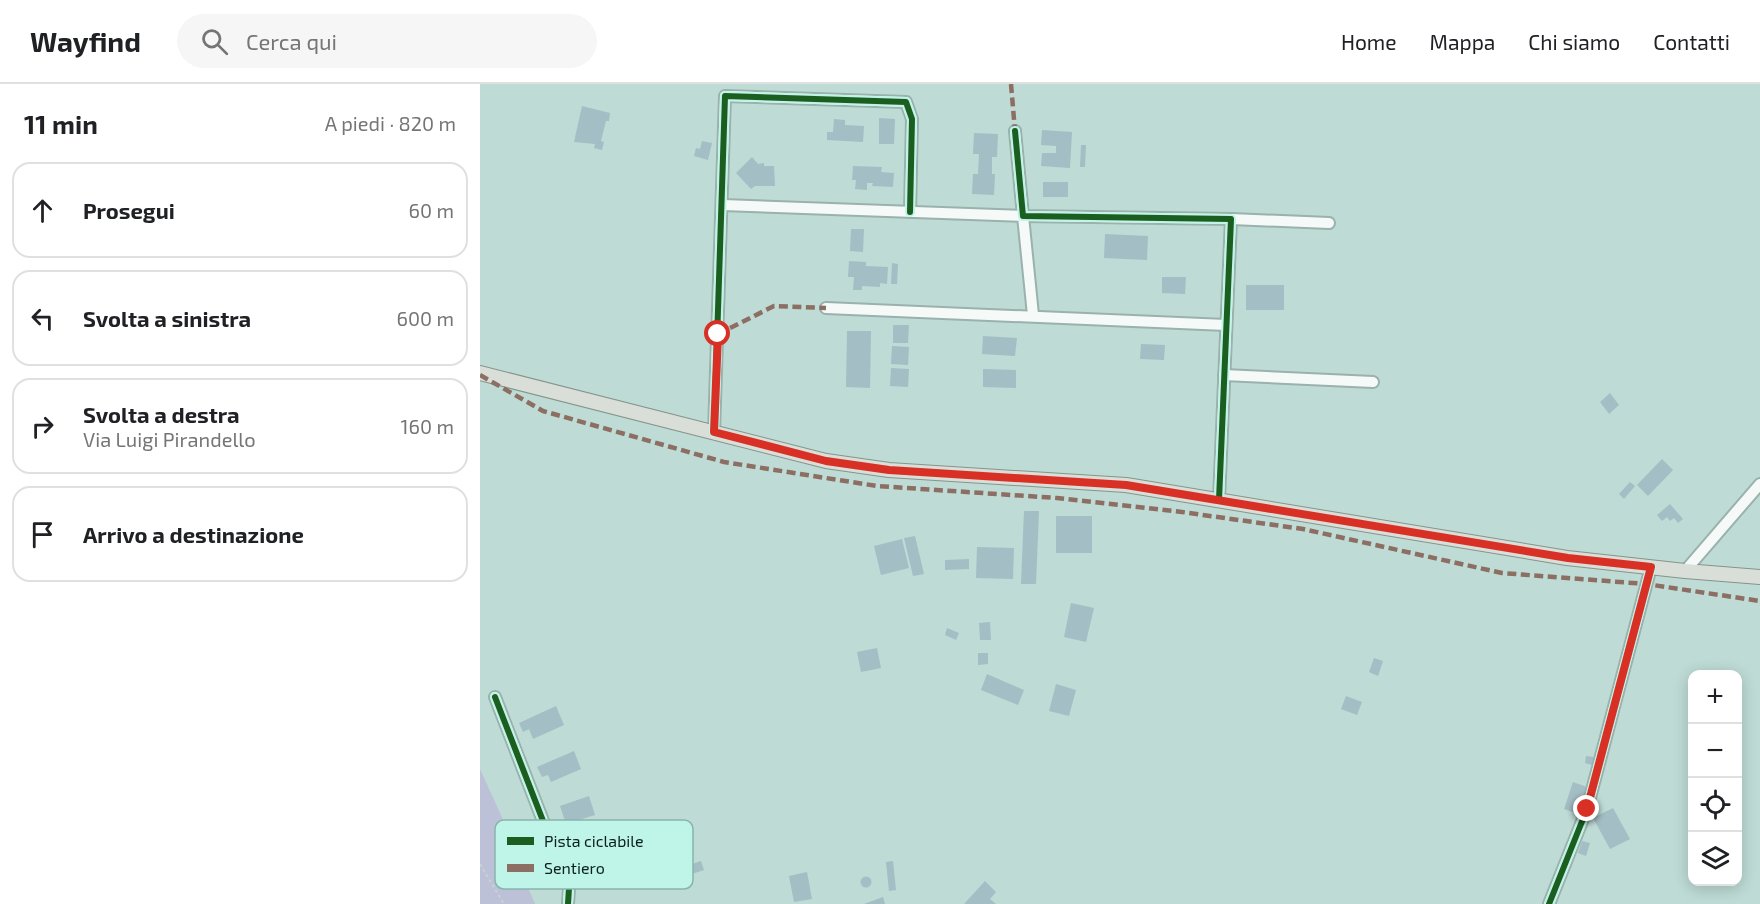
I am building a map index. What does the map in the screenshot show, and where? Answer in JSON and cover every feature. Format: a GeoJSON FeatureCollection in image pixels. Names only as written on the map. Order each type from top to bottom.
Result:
{"type":"FeatureCollection","features":[{"type":"Feature","properties":{"kind":"main road"},"geometry":{"type":"LineString","coordinates":[[480,373],[826,461],[889,470],[1126,485],[1568,558],[1760,577]]}},
{"type":"Feature","properties":{"kind":"street"},"geometry":{"type":"LineString","coordinates":[[714,432],[725,96],[906,102],[912,119],[910,212]]}},
{"type":"Feature","properties":{"kind":"street"},"geometry":{"type":"LineString","coordinates":[[1015,131],[1034,315]]}},
{"type":"Feature","properties":{"kind":"street"},"geometry":{"type":"LineString","coordinates":[[723,206],[1329,223]]}},
{"type":"Feature","properties":{"kind":"street"},"geometry":{"type":"LineString","coordinates":[[1219,500],[1230,219]]}},
{"type":"Feature","properties":{"kind":"street"},"geometry":{"type":"LineString","coordinates":[[826,308],[1034,315],[1226,325]]}},
{"type":"Feature","properties":{"kind":"street"},"geometry":{"type":"LineString","coordinates":[[1224,375],[1373,382]]}},
{"type":"Feature","properties":{"kind":"street"},"geometry":{"type":"LineString","coordinates":[[1685,571],[1760,484]]}},
{"type":"Feature","properties":{"kind":"street"},"geometry":{"type":"LineString","coordinates":[[1549,904],[1587,809],[1651,567]]}},
{"type":"Feature","properties":{"kind":"street"},"geometry":{"type":"LineString","coordinates":[[495,697],[543,820]]}},
{"type":"Feature","properties":{"kind":"street"},"geometry":{"type":"LineString","coordinates":[[568,904],[569,889]]}},
{"type":"Feature","properties":{"kind":"path"},"geometry":{"type":"LineString","coordinates":[[480,864],[504,904]]}},
{"type":"Feature","properties":{"kind":"shaded area"},"geometry":{"type":"Polygon","coordinates":[[[480,769],[503,820],[495,820],[495,889],[529,889],[535,904],[480,904],[480,769]]]}},
{"type":"Feature","properties":{"kind":"building"},"geometry":{"type":"Polygon","coordinates":[[[582,106],[610,113],[601,141],[604,142],[602,150],[594,148],[595,144],[574,142],[582,106]]]}},
{"type":"Feature","properties":{"kind":"building"},"geometry":{"type":"Polygon","coordinates":[[[879,118],[895,119],[894,144],[879,144],[879,118]]]}},
{"type":"Feature","properties":{"kind":"building"},"geometry":{"type":"Polygon","coordinates":[[[834,119],[845,120],[845,125],[864,126],[863,142],[827,140],[827,132],[833,132],[834,119]]]}},
{"type":"Feature","properties":{"kind":"building"},"geometry":{"type":"Polygon","coordinates":[[[1042,130],[1072,132],[1070,168],[1041,166],[1042,153],[1056,153],[1056,146],[1041,145],[1042,130]]]}},
{"type":"Feature","properties":{"kind":"building"},"geometry":{"type":"Polygon","coordinates":[[[974,133],[998,134],[997,157],[992,157],[992,174],[995,174],[994,195],[972,194],[973,174],[978,174],[979,154],[973,154],[974,133]]]}},
{"type":"Feature","properties":{"kind":"building"},"geometry":{"type":"Polygon","coordinates":[[[702,141],[712,143],[708,160],[694,156],[696,148],[700,149],[702,141]]]}},
{"type":"Feature","properties":{"kind":"building"},"geometry":{"type":"Polygon","coordinates":[[[1081,145],[1086,145],[1085,167],[1080,167],[1081,145]]]}},
{"type":"Feature","properties":{"kind":"building"},"geometry":{"type":"Polygon","coordinates":[[[752,157],[758,164],[774,166],[775,186],[755,186],[751,189],[736,173],[752,157]]]}},
{"type":"Feature","properties":{"kind":"building"},"geometry":{"type":"Polygon","coordinates":[[[853,166],[882,167],[881,172],[894,173],[893,187],[872,186],[873,183],[867,183],[867,190],[855,189],[856,180],[852,180],[853,166]]]}},
{"type":"Feature","properties":{"kind":"building"},"geometry":{"type":"Polygon","coordinates":[[[1043,182],[1068,182],[1068,197],[1043,197],[1043,182]]]}},
{"type":"Feature","properties":{"kind":"building"},"geometry":{"type":"Polygon","coordinates":[[[851,229],[864,229],[863,252],[850,251],[851,229]]]}},
{"type":"Feature","properties":{"kind":"building"},"geometry":{"type":"Polygon","coordinates":[[[1105,234],[1148,236],[1147,260],[1104,258],[1105,234]]]}},
{"type":"Feature","properties":{"kind":"building"},"geometry":{"type":"Polygon","coordinates":[[[849,261],[866,262],[866,266],[888,267],[887,284],[880,283],[880,287],[862,286],[862,290],[853,290],[854,277],[848,277],[849,261]]]}},
{"type":"Feature","properties":{"kind":"building"},"geometry":{"type":"Polygon","coordinates":[[[892,263],[898,264],[897,284],[891,284],[892,263]]]}},
{"type":"Feature","properties":{"kind":"building"},"geometry":{"type":"Polygon","coordinates":[[[1162,277],[1186,277],[1185,294],[1162,293],[1162,277]]]}},
{"type":"Feature","properties":{"kind":"building"},"geometry":{"type":"Polygon","coordinates":[[[1246,285],[1284,285],[1284,310],[1246,310],[1246,285]]]}},
{"type":"Feature","properties":{"kind":"building"},"geometry":{"type":"Polygon","coordinates":[[[893,325],[909,325],[908,343],[893,343],[893,325]]]}},
{"type":"Feature","properties":{"kind":"building"},"geometry":{"type":"Polygon","coordinates":[[[847,331],[871,331],[870,388],[846,387],[847,331]]]}},
{"type":"Feature","properties":{"kind":"building"},"geometry":{"type":"Polygon","coordinates":[[[983,336],[1017,338],[1015,356],[982,354],[983,336]]]}},
{"type":"Feature","properties":{"kind":"building"},"geometry":{"type":"Polygon","coordinates":[[[1141,344],[1165,345],[1164,360],[1140,359],[1141,344]]]}},
{"type":"Feature","properties":{"kind":"building"},"geometry":{"type":"Polygon","coordinates":[[[892,346],[909,347],[908,365],[891,364],[892,346]]]}},
{"type":"Feature","properties":{"kind":"building"},"geometry":{"type":"Polygon","coordinates":[[[891,368],[909,369],[908,387],[890,386],[891,368]]]}},
{"type":"Feature","properties":{"kind":"building"},"geometry":{"type":"Polygon","coordinates":[[[983,369],[1016,370],[1016,388],[983,387],[983,369]]]}},
{"type":"Feature","properties":{"kind":"building"},"geometry":{"type":"Polygon","coordinates":[[[1610,393],[1619,405],[1609,414],[1600,402],[1610,393]]]}},
{"type":"Feature","properties":{"kind":"building"},"geometry":{"type":"Polygon","coordinates":[[[1662,459],[1673,470],[1648,496],[1637,485],[1662,459]]]}},
{"type":"Feature","properties":{"kind":"building"},"geometry":{"type":"Polygon","coordinates":[[[1630,482],[1635,486],[1624,499],[1619,494],[1630,482]]]}},
{"type":"Feature","properties":{"kind":"building"},"geometry":{"type":"Polygon","coordinates":[[[1670,504],[1683,519],[1678,523],[1674,518],[1670,521],[1667,517],[1662,521],[1657,515],[1670,504]]]}},
{"type":"Feature","properties":{"kind":"building"},"geometry":{"type":"Polygon","coordinates":[[[1024,511],[1039,511],[1036,584],[1021,584],[1024,511]]]}},
{"type":"Feature","properties":{"kind":"building"},"geometry":{"type":"Polygon","coordinates":[[[1056,516],[1092,516],[1092,553],[1056,553],[1056,516]]]}},
{"type":"Feature","properties":{"kind":"building"},"geometry":{"type":"Polygon","coordinates":[[[915,536],[924,574],[913,576],[904,538],[915,536]]]}},
{"type":"Feature","properties":{"kind":"building"},"geometry":{"type":"Polygon","coordinates":[[[902,539],[909,568],[881,575],[874,546],[902,539]]]}},
{"type":"Feature","properties":{"kind":"building"},"geometry":{"type":"Polygon","coordinates":[[[977,547],[1014,548],[1013,579],[976,578],[977,547]]]}},
{"type":"Feature","properties":{"kind":"building"},"geometry":{"type":"Polygon","coordinates":[[[969,559],[969,569],[945,570],[945,560],[969,559]]]}},
{"type":"Feature","properties":{"kind":"building"},"geometry":{"type":"Polygon","coordinates":[[[1071,603],[1094,608],[1086,642],[1064,637],[1071,603]]]}},
{"type":"Feature","properties":{"kind":"building"},"geometry":{"type":"Polygon","coordinates":[[[990,622],[991,640],[980,640],[979,623],[990,622]]]}},
{"type":"Feature","properties":{"kind":"building"},"geometry":{"type":"Polygon","coordinates":[[[947,628],[959,633],[956,640],[945,635],[947,628]]]}},
{"type":"Feature","properties":{"kind":"building"},"geometry":{"type":"Polygon","coordinates":[[[877,648],[881,668],[861,672],[857,652],[877,648]]]}},
{"type":"Feature","properties":{"kind":"building"},"geometry":{"type":"Polygon","coordinates":[[[978,653],[988,653],[988,664],[978,665],[978,653]]]}},
{"type":"Feature","properties":{"kind":"building"},"geometry":{"type":"Polygon","coordinates":[[[1374,658],[1383,661],[1378,676],[1369,672],[1374,658]]]}},
{"type":"Feature","properties":{"kind":"building"},"geometry":{"type":"Polygon","coordinates":[[[987,674],[1024,690],[1018,705],[981,690],[987,674]]]}},
{"type":"Feature","properties":{"kind":"building"},"geometry":{"type":"Polygon","coordinates":[[[1056,684],[1076,690],[1069,716],[1049,711],[1056,684]]]}},
{"type":"Feature","properties":{"kind":"building"},"geometry":{"type":"Polygon","coordinates":[[[1346,696],[1362,702],[1357,715],[1341,709],[1346,696]]]}},
{"type":"Feature","properties":{"kind":"building"},"geometry":{"type":"Polygon","coordinates":[[[556,706],[564,725],[533,739],[529,729],[523,732],[519,723],[556,706]]]}},
{"type":"Feature","properties":{"kind":"building"},"geometry":{"type":"Polygon","coordinates":[[[574,751],[581,769],[551,782],[548,775],[542,777],[537,767],[574,751]]]}},
{"type":"Feature","properties":{"kind":"building"},"geometry":{"type":"Polygon","coordinates":[[[1586,756],[1594,757],[1592,765],[1585,763],[1586,756]]]}},
{"type":"Feature","properties":{"kind":"building"},"geometry":{"type":"Polygon","coordinates":[[[1573,782],[1587,787],[1578,814],[1564,809],[1573,782]]]}},
{"type":"Feature","properties":{"kind":"building"},"geometry":{"type":"Polygon","coordinates":[[[589,796],[595,815],[579,820],[565,820],[560,806],[589,796]]]}},
{"type":"Feature","properties":{"kind":"building"},"geometry":{"type":"Polygon","coordinates":[[[1613,808],[1630,839],[1610,849],[1593,818],[1613,808]]]}},
{"type":"Feature","properties":{"kind":"building"},"geometry":{"type":"Polygon","coordinates":[[[1582,841],[1590,843],[1586,856],[1578,853],[1582,841]]]}},
{"type":"Feature","properties":{"kind":"building"},"geometry":{"type":"Polygon","coordinates":[[[701,861],[704,870],[693,874],[693,864],[701,861]]]}},
{"type":"Feature","properties":{"kind":"building"},"geometry":{"type":"Polygon","coordinates":[[[893,861],[896,890],[889,891],[886,862],[893,861]]]}},
{"type":"Feature","properties":{"kind":"building"},"geometry":{"type":"Polygon","coordinates":[[[807,872],[812,899],[794,902],[789,876],[807,872]]]}},
{"type":"Feature","properties":{"kind":"building"},"geometry":{"type":"Polygon","coordinates":[[[866,876],[872,882],[866,888],[860,882],[866,876]]]}},
{"type":"Feature","properties":{"kind":"building"},"geometry":{"type":"Polygon","coordinates":[[[985,881],[996,892],[990,899],[996,904],[964,904],[985,881]]]}},
{"type":"Feature","properties":{"kind":"building"},"geometry":{"type":"Polygon","coordinates":[[[883,897],[885,904],[864,904],[883,897]]]}},
{"type":"Feature","properties":{"kind":"marked path"},"geometry":{"type":"LineString","coordinates":[[1011,84],[1015,131]]}},
{"type":"Feature","properties":{"kind":"marked path"},"geometry":{"type":"LineString","coordinates":[[718,334],[774,306],[826,308]]}},
{"type":"Feature","properties":{"kind":"marked path"},"geometry":{"type":"LineString","coordinates":[[480,375],[543,411],[724,462],[877,486],[1057,498],[1182,512],[1303,529],[1502,573],[1646,584],[1760,601]]}},
{"type":"Feature","properties":{"kind":"cycle path"},"geometry":{"type":"LineString","coordinates":[[714,432],[725,96],[906,102],[912,119],[910,212]]}},
{"type":"Feature","properties":{"kind":"cycle path"},"geometry":{"type":"LineString","coordinates":[[1015,131],[1023,216],[1231,219],[1219,500]]}},
{"type":"Feature","properties":{"kind":"cycle path"},"geometry":{"type":"LineString","coordinates":[[1549,904],[1587,809],[1651,567]]}},
{"type":"Feature","properties":{"kind":"cycle path"},"geometry":{"type":"LineString","coordinates":[[495,697],[543,820]]}},
{"type":"Feature","properties":{"kind":"cycle path"},"geometry":{"type":"LineString","coordinates":[[568,904],[569,889]]}},
{"type":"Feature","properties":{"kind":"route"},"geometry":{"type":"LineString","coordinates":[[718,334],[714,432],[826,461],[889,470],[1126,485],[1568,558],[1651,567],[1587,809]]}}]}
